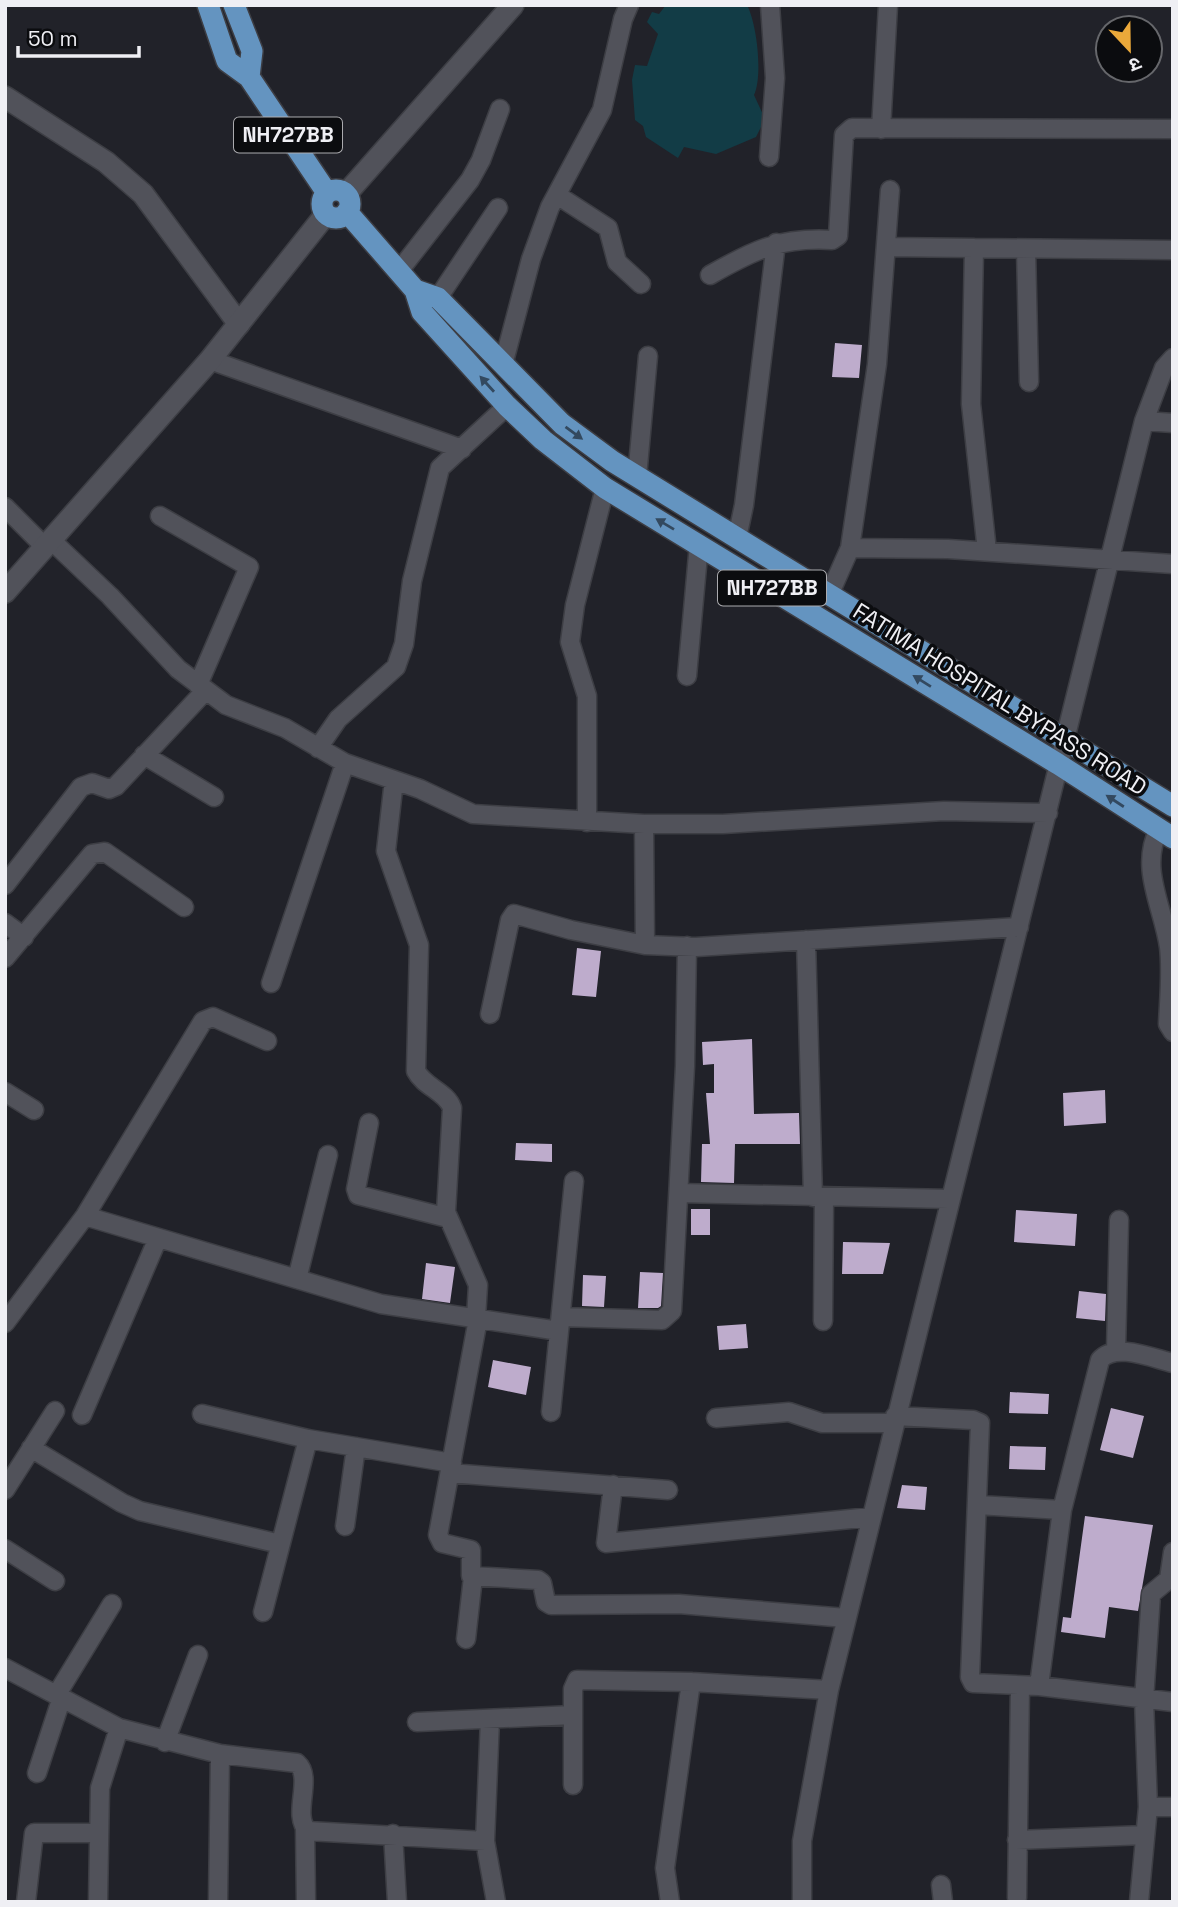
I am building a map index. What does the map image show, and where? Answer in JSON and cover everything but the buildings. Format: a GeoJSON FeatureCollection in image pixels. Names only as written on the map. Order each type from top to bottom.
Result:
{"type":"FeatureCollection","features":[{"type":"Feature","properties":{"kind":"highway","name":"FATIMA HOSPITAL BYPASS ROAD"},"geometry":{"type":"LineString","coordinates":[[208,5],[227,61],[249,77],[336,203],[415,290],[422,312],[507,406],[543,440],[605,488],[886,658],[1166,833]]}},
{"type":"Feature","properties":{"kind":"highway"},"geometry":{"type":"LineString","coordinates":[[234,5],[252,51],[249,77]]}},
{"type":"Feature","properties":{"kind":"highway","name":"FATIMA HOSPITAL BYPASS ROAD"},"geometry":{"type":"LineString","coordinates":[[415,290],[438,298],[562,424],[637,477],[1064,736],[1173,806]]}},
{"type":"Feature","properties":{"kind":"highway"},"geometry":{"type":"LineString","coordinates":[[886,658],[900,636]]}},
{"type":"Feature","properties":{"kind":"main road"},"geometry":{"type":"LineString","coordinates":[[5,593],[210,360],[336,203],[513,5]]}},
{"type":"Feature","properties":{"kind":"main road"},"geometry":{"type":"LineString","coordinates":[[5,97],[106,162],[143,194],[239,324]]}},
{"type":"Feature","properties":{"kind":"street"},"geometry":{"type":"LineString","coordinates":[[503,365],[531,259],[557,195],[602,110],[623,19],[629,5]]}},
{"type":"Feature","properties":{"kind":"street"},"geometry":{"type":"LineString","coordinates":[[769,157],[775,78],[770,5]]}},
{"type":"Feature","properties":{"kind":"street"},"geometry":{"type":"LineString","coordinates":[[881,129],[888,5]]}},
{"type":"Feature","properties":{"kind":"street"},"geometry":{"type":"LineString","coordinates":[[399,271],[470,180],[481,160],[500,109]]}},
{"type":"Feature","properties":{"kind":"street"},"geometry":{"type":"LineString","coordinates":[[710,275],[776,243],[796,239],[832,240],[838,236],[844,135],[852,128],[1173,129]]}},
{"type":"Feature","properties":{"kind":"street"},"geometry":{"type":"LineString","coordinates":[[830,593],[850,548],[877,363],[890,190]]}},
{"type":"Feature","properties":{"kind":"street"},"geometry":{"type":"LineString","coordinates":[[557,195],[608,228],[617,262],[641,284]]}},
{"type":"Feature","properties":{"kind":"street"},"geometry":{"type":"LineString","coordinates":[[438,298],[498,208]]}},
{"type":"Feature","properties":{"kind":"street"},"geometry":{"type":"LineString","coordinates":[[737,538],[744,505],[776,243]]}},
{"type":"Feature","properties":{"kind":"street"},"geometry":{"type":"LineString","coordinates":[[886,247],[1173,250]]}},
{"type":"Feature","properties":{"kind":"street"},"geometry":{"type":"LineString","coordinates":[[974,248],[971,404],[987,551]]}},
{"type":"Feature","properties":{"kind":"street"},"geometry":{"type":"LineString","coordinates":[[1026,248],[1029,382]]}},
{"type":"Feature","properties":{"kind":"street"},"geometry":{"type":"LineString","coordinates":[[637,477],[648,355]]}},
{"type":"Feature","properties":{"kind":"street"},"geometry":{"type":"LineString","coordinates":[[210,360],[462,449]]}},
{"type":"Feature","properties":{"kind":"street"},"geometry":{"type":"LineString","coordinates":[[802,1902],[802,1841],[829,1690],[846,1618],[1048,813],[1064,736],[1143,421],[1170,365]]}},
{"type":"Feature","properties":{"kind":"street"},"geometry":{"type":"LineString","coordinates":[[318,748],[338,719],[396,667],[404,645],[412,581],[438,475],[446,461],[507,406]]}},
{"type":"Feature","properties":{"kind":"street"},"geometry":{"type":"LineString","coordinates":[[1143,421],[1173,422]]}},
{"type":"Feature","properties":{"kind":"street"},"geometry":{"type":"LineString","coordinates":[[587,822],[587,696],[570,642],[575,605],[605,488]]}},
{"type":"Feature","properties":{"kind":"street"},"geometry":{"type":"LineString","coordinates":[[5,507],[110,596],[178,669],[226,705],[285,728],[345,763],[394,780],[472,814],[587,822],[723,824],[944,811],[1048,813]]}},
{"type":"Feature","properties":{"kind":"street"},"geometry":{"type":"LineString","coordinates":[[5,885],[81,786],[92,783],[109,789],[145,755],[202,688],[249,567],[160,516]]}},
{"type":"Feature","properties":{"kind":"street"},"geometry":{"type":"LineString","coordinates":[[687,676],[699,544]]}},
{"type":"Feature","properties":{"kind":"street"},"geometry":{"type":"LineString","coordinates":[[850,548],[987,551],[1173,564]]}},
{"type":"Feature","properties":{"kind":"street"},"geometry":{"type":"LineString","coordinates":[[145,755],[214,797]]}},
{"type":"Feature","properties":{"kind":"street"},"geometry":{"type":"LineString","coordinates":[[271,983],[345,763]]}},
{"type":"Feature","properties":{"kind":"street"},"geometry":{"type":"LineString","coordinates":[[394,780],[386,851],[419,945],[416,1070],[426,1084],[451,1103],[446,1205],[448,1218],[478,1285],[477,1319],[438,1535],[442,1542],[471,1549],[470,1573],[473,1577],[466,1639]]}},
{"type":"Feature","properties":{"kind":"street"},"geometry":{"type":"LineString","coordinates":[[644,824],[645,944]]}},
{"type":"Feature","properties":{"kind":"street"},"geometry":{"type":"LineString","coordinates":[[1166,833],[1150,845],[1149,861],[1169,950],[1168,1024],[1173,1032]]}},
{"type":"Feature","properties":{"kind":"street"},"geometry":{"type":"LineString","coordinates":[[5,958],[92,855],[99,851],[105,852],[184,907]]}},
{"type":"Feature","properties":{"kind":"street"},"geometry":{"type":"LineString","coordinates":[[490,1014],[510,919],[514,914],[571,930],[645,944],[687,946],[1019,927]]}},
{"type":"Feature","properties":{"kind":"street"},"geometry":{"type":"LineString","coordinates":[[5,923],[23,937]]}},
{"type":"Feature","properties":{"kind":"street"},"geometry":{"type":"LineString","coordinates":[[806,940],[823,1321]]}},
{"type":"Feature","properties":{"kind":"street"},"geometry":{"type":"LineString","coordinates":[[85,1216],[381,1304],[477,1319],[560,1324],[662,1320],[671,1311],[679,1193],[687,946]]}},
{"type":"Feature","properties":{"kind":"street"},"geometry":{"type":"LineString","coordinates":[[5,1323],[85,1216],[208,1017],[267,1041]]}},
{"type":"Feature","properties":{"kind":"street"},"geometry":{"type":"LineString","coordinates":[[5,1092],[34,1110]]}},
{"type":"Feature","properties":{"kind":"street"},"geometry":{"type":"LineString","coordinates":[[369,1123],[356,1189],[358,1195],[448,1218]]}},
{"type":"Feature","properties":{"kind":"street"},"geometry":{"type":"LineString","coordinates":[[297,1279],[328,1155]]}},
{"type":"Feature","properties":{"kind":"street"},"geometry":{"type":"LineString","coordinates":[[551,1412],[574,1181]]}},
{"type":"Feature","properties":{"kind":"street"},"geometry":{"type":"LineString","coordinates":[[679,1193],[949,1199]]}},
{"type":"Feature","properties":{"kind":"street"},"geometry":{"type":"LineString","coordinates":[[1116,1351],[1119,1220]]}},
{"type":"Feature","properties":{"kind":"street"},"geometry":{"type":"LineString","coordinates":[[82,1415],[158,1238]]}},
{"type":"Feature","properties":{"kind":"street"},"geometry":{"type":"LineString","coordinates":[[1039,1686],[1062,1510],[1100,1360],[1106,1353],[1116,1351],[1173,1363]]}},
{"type":"Feature","properties":{"kind":"street"},"geometry":{"type":"LineString","coordinates":[[5,1490],[55,1411]]}},
{"type":"Feature","properties":{"kind":"street"},"geometry":{"type":"LineString","coordinates":[[716,1418],[789,1412],[822,1423],[895,1420],[980,1423],[970,1677],[979,1686],[1039,1686],[1173,1702]]}},
{"type":"Feature","properties":{"kind":"street"},"geometry":{"type":"LineString","coordinates":[[202,1414],[451,1468],[668,1490]]}},
{"type":"Feature","properties":{"kind":"street"},"geometry":{"type":"LineString","coordinates":[[263,1612],[308,1439]]}},
{"type":"Feature","properties":{"kind":"street"},"geometry":{"type":"LineString","coordinates":[[345,1526],[356,1447]]}},
{"type":"Feature","properties":{"kind":"street"},"geometry":{"type":"LineString","coordinates":[[32,1448],[139,1511],[280,1544]]}},
{"type":"Feature","properties":{"kind":"street"},"geometry":{"type":"LineString","coordinates":[[613,1485],[606,1543],[871,1517]]}},
{"type":"Feature","properties":{"kind":"street"},"geometry":{"type":"LineString","coordinates":[[978,1505],[1062,1510]]}},
{"type":"Feature","properties":{"kind":"street"},"geometry":{"type":"LineString","coordinates":[[5,1549],[55,1581]]}},
{"type":"Feature","properties":{"kind":"street"},"geometry":{"type":"LineString","coordinates":[[1139,1902],[1148,1807],[1143,1700],[1151,1594],[1171,1579],[1173,1552]]}},
{"type":"Feature","properties":{"kind":"street"},"geometry":{"type":"LineString","coordinates":[[473,1577],[538,1580],[542,1583],[546,1602],[551,1605],[679,1604],[846,1618]]}},
{"type":"Feature","properties":{"kind":"street"},"geometry":{"type":"LineString","coordinates":[[37,1773],[60,1696],[112,1604]]}},
{"type":"Feature","properties":{"kind":"street"},"geometry":{"type":"LineString","coordinates":[[165,1742],[198,1656]]}},
{"type":"Feature","properties":{"kind":"street"},"geometry":{"type":"LineString","coordinates":[[5,1668],[119,1728],[220,1754],[301,1765],[306,1902]]}},
{"type":"Feature","properties":{"kind":"street"},"geometry":{"type":"LineString","coordinates":[[573,1785],[573,1689],[578,1680],[691,1682],[829,1690]]}},
{"type":"Feature","properties":{"kind":"street"},"geometry":{"type":"LineString","coordinates":[[670,1902],[664,1868],[691,1682]]}},
{"type":"Feature","properties":{"kind":"street"},"geometry":{"type":"LineString","coordinates":[[1017,1898],[1020,1686]]}},
{"type":"Feature","properties":{"kind":"street"},"geometry":{"type":"LineString","coordinates":[[417,1722],[573,1715]]}},
{"type":"Feature","properties":{"kind":"street"},"geometry":{"type":"LineString","coordinates":[[490,1719],[485,1842],[496,1902]]}},
{"type":"Feature","properties":{"kind":"street"},"geometry":{"type":"LineString","coordinates":[[98,1902],[102,1778],[119,1728]]}},
{"type":"Feature","properties":{"kind":"street"},"geometry":{"type":"LineString","coordinates":[[218,1902],[220,1754]]}},
{"type":"Feature","properties":{"kind":"street"},"geometry":{"type":"LineString","coordinates":[[1148,1807],[1173,1808]]}},
{"type":"Feature","properties":{"kind":"street"},"geometry":{"type":"LineString","coordinates":[[305,1829],[485,1842]]}},
{"type":"Feature","properties":{"kind":"street"},"geometry":{"type":"LineString","coordinates":[[26,1902],[34,1833],[99,1833]]}},
{"type":"Feature","properties":{"kind":"street"},"geometry":{"type":"LineString","coordinates":[[393,1834],[397,1902]]}},
{"type":"Feature","properties":{"kind":"street"},"geometry":{"type":"LineString","coordinates":[[1017,1840],[1145,1835]]}},
{"type":"Feature","properties":{"kind":"water"},"geometry":{"type":"Polygon","coordinates":[[[666,5],[747,5],[754,24],[758,50],[758,76],[754,95],[765,119],[756,137],[716,154],[684,147],[678,158],[646,137],[643,126],[635,120],[632,80],[635,65],[647,66],[658,34],[647,22],[652,12],[659,14],[666,5]]]}}]}
